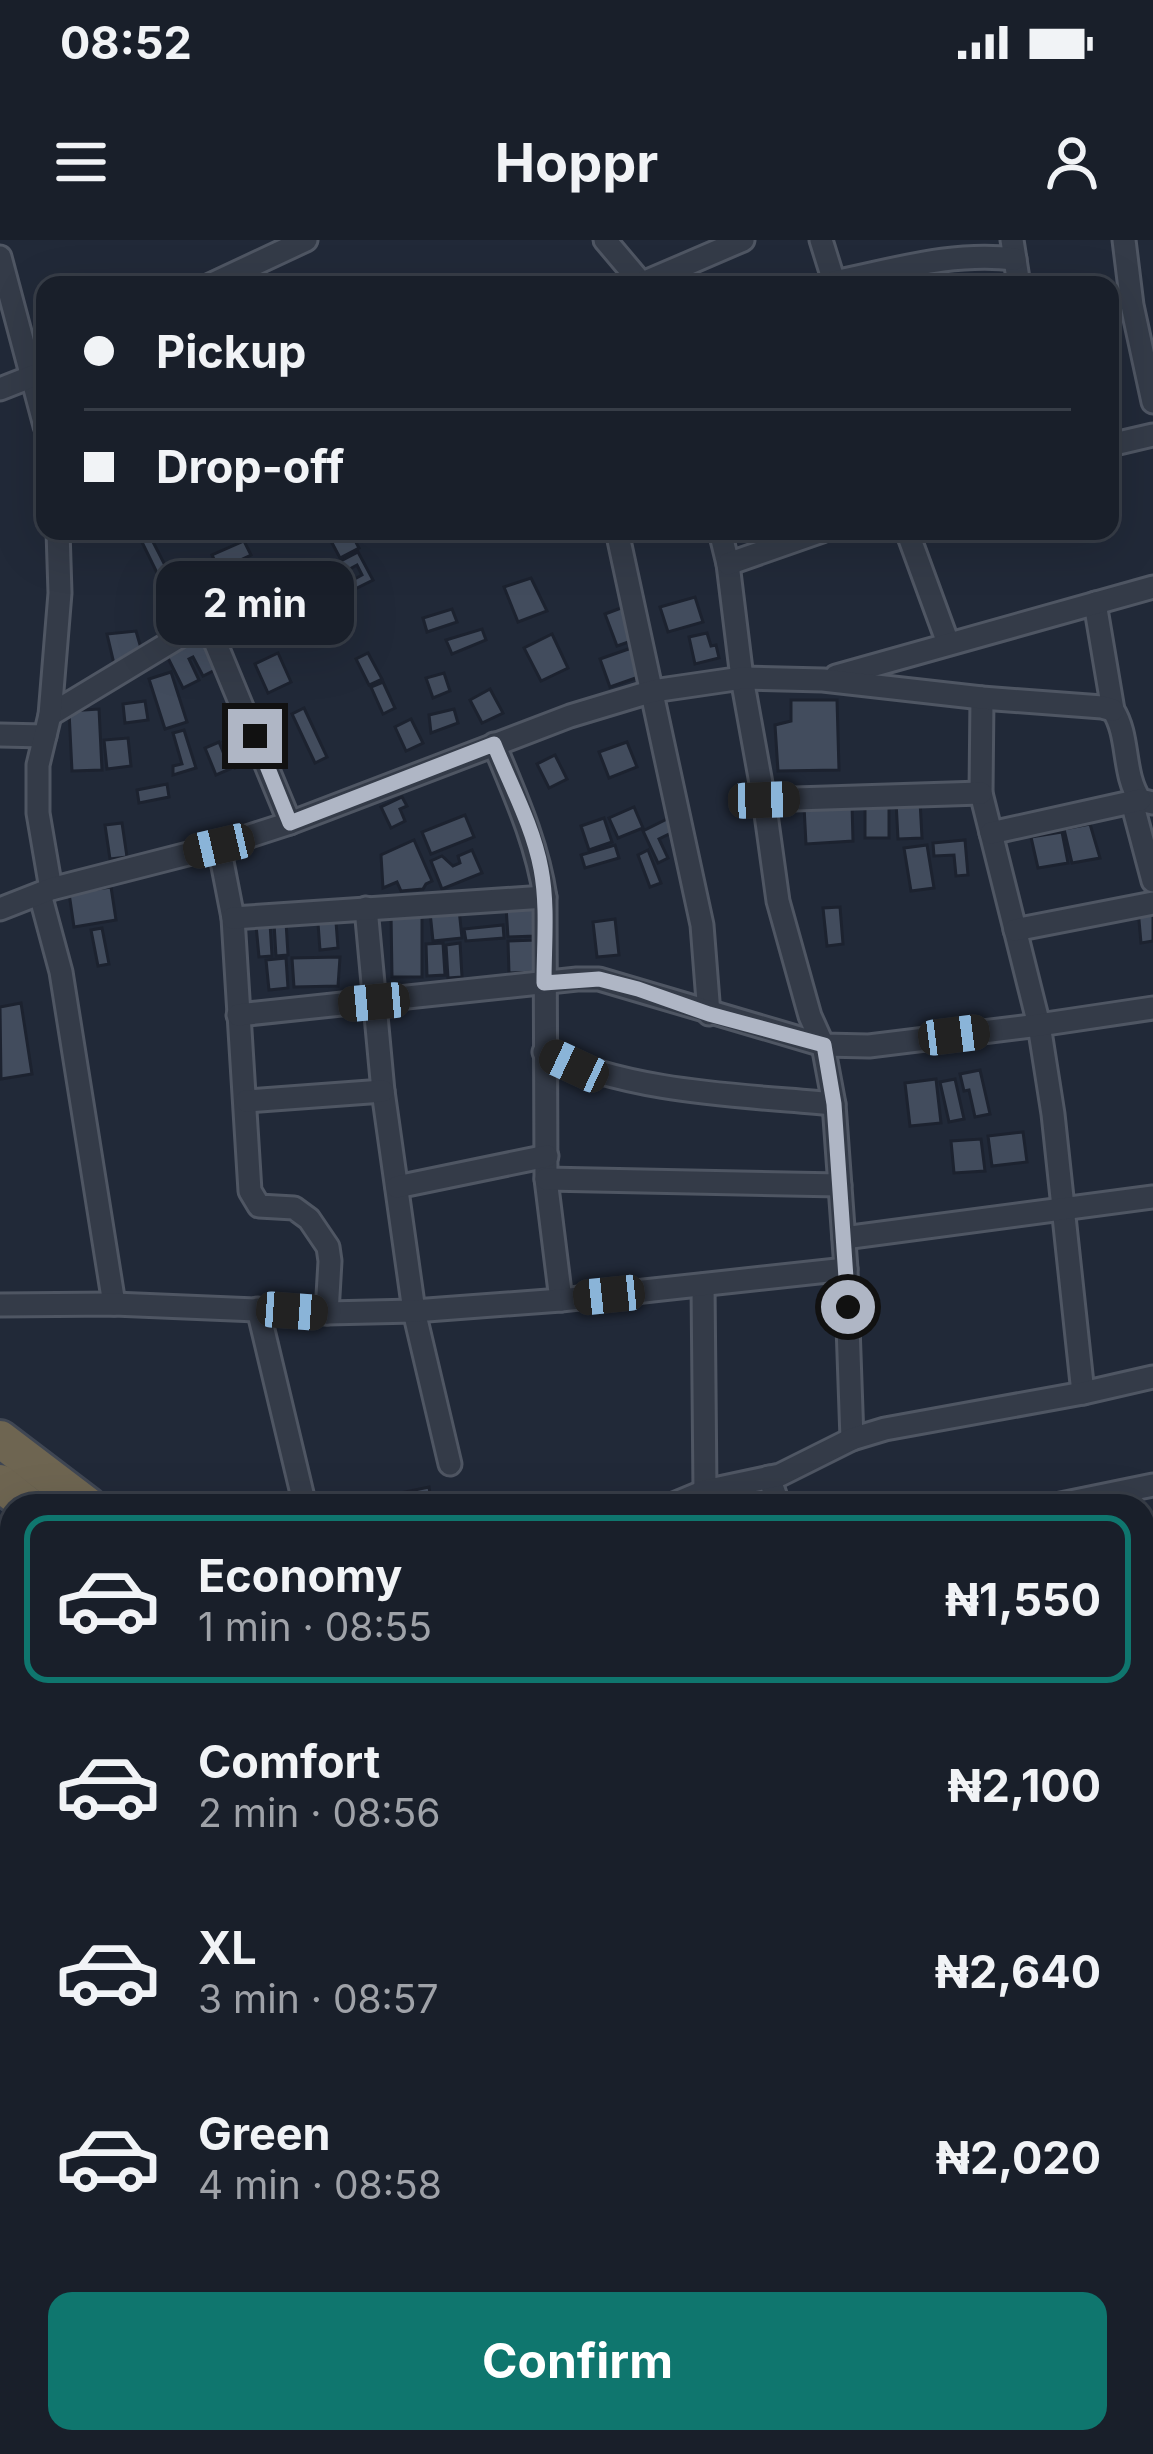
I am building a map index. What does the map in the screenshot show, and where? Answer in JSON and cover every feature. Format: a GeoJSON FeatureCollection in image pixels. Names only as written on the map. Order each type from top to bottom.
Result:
{"type":"FeatureCollection","features":[{"type":"Feature","properties":{"kind":"highway"},"geometry":{"type":"LineString","coordinates":[[0,1439],[72,1494]]}},
{"type":"Feature","properties":{"kind":"street"},"geometry":{"type":"LineString","coordinates":[[229,276],[306,240]]}},
{"type":"Feature","properties":{"kind":"street"},"geometry":{"type":"LineString","coordinates":[[605,240],[636,276]]}},
{"type":"Feature","properties":{"kind":"street"},"geometry":{"type":"LineString","coordinates":[[661,276],[742,240]]}},
{"type":"Feature","properties":{"kind":"street"},"geometry":{"type":"LineString","coordinates":[[821,240],[832,276]]}},
{"type":"Feature","properties":{"kind":"street"},"geometry":{"type":"LineString","coordinates":[[1124,240],[1153,402]]}},
{"type":"Feature","properties":{"kind":"street"},"geometry":{"type":"LineString","coordinates":[[869,276],[953,257],[1013,250]]}},
{"type":"Feature","properties":{"kind":"street"},"geometry":{"type":"LineString","coordinates":[[0,257],[36,388]]}},
{"type":"Feature","properties":{"kind":"street"},"geometry":{"type":"LineString","coordinates":[[23,336],[36,331]]}},
{"type":"Feature","properties":{"kind":"street"},"geometry":{"type":"LineString","coordinates":[[0,389],[33,376]]}},
{"type":"Feature","properties":{"kind":"street"},"geometry":{"type":"LineString","coordinates":[[1119,443],[1153,435]]}},
{"type":"Feature","properties":{"kind":"street"},"geometry":{"type":"LineString","coordinates":[[58,540],[60,593],[47,725],[38,765],[38,813],[46,892],[114,1304]]}},
{"type":"Feature","properties":{"kind":"street"},"geometry":{"type":"LineString","coordinates":[[618,540],[702,925],[709,1014]]}},
{"type":"Feature","properties":{"kind":"street"},"geometry":{"type":"LineString","coordinates":[[722,540],[778,901],[810,1016],[824,1045],[834,1104],[852,1439]]}},
{"type":"Feature","properties":{"kind":"street"},"geometry":{"type":"LineString","coordinates":[[728,564],[796,540]]}},
{"type":"Feature","properties":{"kind":"street"},"geometry":{"type":"LineString","coordinates":[[910,540],[948,643]]}},
{"type":"Feature","properties":{"kind":"street"},"geometry":{"type":"LineString","coordinates":[[823,680],[1153,587]]}},
{"type":"Feature","properties":{"kind":"street"},"geometry":{"type":"LineString","coordinates":[[1095,603],[1113,710],[1121,723],[1131,782],[1142,802],[1153,881]]}},
{"type":"Feature","properties":{"kind":"street"},"geometry":{"type":"LineString","coordinates":[[0,735],[47,725],[197,627],[209,627],[290,823]]}},
{"type":"Feature","properties":{"kind":"street"},"geometry":{"type":"LineString","coordinates":[[0,909],[290,823],[570,716],[653,691],[742,678],[823,680],[1113,710]]}},
{"type":"Feature","properties":{"kind":"street"},"geometry":{"type":"LineString","coordinates":[[982,698],[981,793],[1039,1025],[1083,1393]]}},
{"type":"Feature","properties":{"kind":"street"},"geometry":{"type":"LineString","coordinates":[[494,744],[528,828],[545,897],[546,1179],[561,1300]]}},
{"type":"Feature","properties":{"kind":"street"},"geometry":{"type":"LineString","coordinates":[[764,800],[981,793]]}},
{"type":"Feature","properties":{"kind":"street"},"geometry":{"type":"LineString","coordinates":[[991,833],[1142,802]]}},
{"type":"Feature","properties":{"kind":"street"},"geometry":{"type":"LineString","coordinates":[[219,846],[233,918],[250,1191],[259,1206],[294,1208],[309,1219],[328,1247],[327,1313]]}},
{"type":"Feature","properties":{"kind":"street"},"geometry":{"type":"LineString","coordinates":[[233,918],[545,897]]}},
{"type":"Feature","properties":{"kind":"street"},"geometry":{"type":"LineString","coordinates":[[1015,930],[1153,903]]}},
{"type":"Feature","properties":{"kind":"street"},"geometry":{"type":"LineString","coordinates":[[366,908],[383,1091],[414,1311],[450,1464]]}},
{"type":"Feature","properties":{"kind":"street"},"geometry":{"type":"LineString","coordinates":[[238,1015],[599,979],[824,1045],[869,1046],[1153,1008]]}},
{"type":"Feature","properties":{"kind":"street"},"geometry":{"type":"LineString","coordinates":[[544,1052],[574,1066],[669,1087],[834,1104]]}},
{"type":"Feature","properties":{"kind":"street"},"geometry":{"type":"LineString","coordinates":[[246,1101],[383,1091]]}},
{"type":"Feature","properties":{"kind":"street"},"geometry":{"type":"LineString","coordinates":[[397,1187],[548,1156]]}},
{"type":"Feature","properties":{"kind":"street"},"geometry":{"type":"LineString","coordinates":[[546,1179],[840,1185]]}},
{"type":"Feature","properties":{"kind":"street"},"geometry":{"type":"LineString","coordinates":[[844,1238],[1153,1197]]}},
{"type":"Feature","properties":{"kind":"street"},"geometry":{"type":"LineString","coordinates":[[0,1305],[414,1311],[846,1269]]}},
{"type":"Feature","properties":{"kind":"street"},"geometry":{"type":"LineString","coordinates":[[704,1285],[705,1491]]}},
{"type":"Feature","properties":{"kind":"street"},"geometry":{"type":"LineString","coordinates":[[258,1309],[302,1494]]}},
{"type":"Feature","properties":{"kind":"street"},"geometry":{"type":"LineString","coordinates":[[698,1494],[780,1475],[852,1439],[1153,1377]]}},
{"type":"Feature","properties":{"kind":"street"},"geometry":{"type":"LineString","coordinates":[[769,1477],[775,1494]]}},
{"type":"Feature","properties":{"kind":"street"},"geometry":{"type":"LineString","coordinates":[[1109,1494],[1153,1485]]}},
{"type":"Feature","properties":{"kind":"building"},"geometry":{"type":"Polygon","coordinates":[[[141,540],[152,540],[172,579],[162,583],[141,540]]]}},
{"type":"Feature","properties":{"kind":"building"},"geometry":{"type":"Polygon","coordinates":[[[331,540],[355,540],[359,548],[340,558],[331,540]]]}},
{"type":"Feature","properties":{"kind":"building"},"geometry":{"type":"Polygon","coordinates":[[[244,541],[251,555],[219,570],[212,555],[244,541]]]}},
{"type":"Feature","properties":{"kind":"building"},"geometry":{"type":"Polygon","coordinates":[[[358,552],[373,580],[355,589],[351,581],[362,575],[357,565],[344,572],[339,562],[358,552]]]}},
{"type":"Feature","properties":{"kind":"building"},"geometry":{"type":"Polygon","coordinates":[[[531,578],[547,611],[518,622],[504,587],[531,578]]]}},
{"type":"Feature","properties":{"kind":"building"},"geometry":{"type":"Polygon","coordinates":[[[695,597],[703,622],[668,632],[660,607],[695,597]]]}},
{"type":"Feature","properties":{"kind":"building"},"geometry":{"type":"Polygon","coordinates":[[[629,605],[640,638],[617,646],[605,614],[629,605]]]}},
{"type":"Feature","properties":{"kind":"building"},"geometry":{"type":"Polygon","coordinates":[[[253,606],[262,623],[241,633],[232,617],[253,606]]]}},
{"type":"Feature","properties":{"kind":"building"},"geometry":{"type":"Polygon","coordinates":[[[452,609],[457,622],[427,632],[423,618],[452,609]]]}},
{"type":"Feature","properties":{"kind":"building"},"geometry":{"type":"Polygon","coordinates":[[[482,629],[486,640],[452,654],[446,640],[482,629]]]}},
{"type":"Feature","properties":{"kind":"building"},"geometry":{"type":"Polygon","coordinates":[[[136,631],[143,655],[115,668],[107,634],[136,631]]]}},
{"type":"Feature","properties":{"kind":"building"},"geometry":{"type":"Polygon","coordinates":[[[707,633],[719,658],[695,664],[689,637],[707,633]]]}},
{"type":"Feature","properties":{"kind":"building"},"geometry":{"type":"Polygon","coordinates":[[[552,634],[568,668],[541,681],[524,648],[552,634]]]}},
{"type":"Feature","properties":{"kind":"building"},"geometry":{"type":"Polygon","coordinates":[[[202,636],[219,668],[203,676],[193,657],[189,659],[199,680],[183,688],[166,654],[202,636]]]}},
{"type":"Feature","properties":{"kind":"building"},"geometry":{"type":"Polygon","coordinates":[[[637,646],[647,674],[610,687],[600,659],[637,646]]]}},
{"type":"Feature","properties":{"kind":"building"},"geometry":{"type":"Polygon","coordinates":[[[278,653],[291,682],[268,693],[255,664],[278,653]]]}},
{"type":"Feature","properties":{"kind":"building"},"geometry":{"type":"Polygon","coordinates":[[[368,653],[382,679],[369,685],[356,659],[368,653]]]}},
{"type":"Feature","properties":{"kind":"building"},"geometry":{"type":"Polygon","coordinates":[[[171,672],[187,722],[165,729],[149,679],[171,672]]]}},
{"type":"Feature","properties":{"kind":"building"},"geometry":{"type":"Polygon","coordinates":[[[444,673],[450,691],[433,698],[426,678],[444,673]]]}},
{"type":"Feature","properties":{"kind":"building"},"geometry":{"type":"Polygon","coordinates":[[[383,682],[395,708],[383,714],[371,687],[383,682]]]}},
{"type":"Feature","properties":{"kind":"building"},"geometry":{"type":"Polygon","coordinates":[[[490,689],[503,713],[482,723],[470,700],[490,689]]]}},
{"type":"Feature","properties":{"kind":"building"},"geometry":{"type":"Polygon","coordinates":[[[791,700],[837,700],[839,770],[778,771],[775,725],[791,721],[791,700]]]}},
{"type":"Feature","properties":{"kind":"building"},"geometry":{"type":"Polygon","coordinates":[[[145,701],[148,720],[125,723],[123,704],[145,701]]]}},
{"type":"Feature","properties":{"kind":"building"},"geometry":{"type":"Polygon","coordinates":[[[304,708],[327,757],[315,763],[292,714],[304,708]]]}},
{"type":"Feature","properties":{"kind":"building"},"geometry":{"type":"Polygon","coordinates":[[[99,709],[102,770],[72,771],[69,711],[99,709]]]}},
{"type":"Feature","properties":{"kind":"building"},"geometry":{"type":"Polygon","coordinates":[[[454,709],[458,723],[431,733],[429,715],[454,709]]]}},
{"type":"Feature","properties":{"kind":"building"},"geometry":{"type":"Polygon","coordinates":[[[411,719],[423,743],[406,751],[395,727],[411,719]]]}},
{"type":"Feature","properties":{"kind":"building"},"geometry":{"type":"Polygon","coordinates":[[[184,730],[196,768],[173,775],[173,766],[182,764],[173,733],[184,730]]]}},
{"type":"Feature","properties":{"kind":"building"},"geometry":{"type":"Polygon","coordinates":[[[235,736],[248,762],[235,768],[223,742],[235,736]]]}},
{"type":"Feature","properties":{"kind":"building"},"geometry":{"type":"Polygon","coordinates":[[[128,738],[131,766],[107,769],[104,740],[128,738]]]}},
{"type":"Feature","properties":{"kind":"building"},"geometry":{"type":"Polygon","coordinates":[[[219,742],[230,769],[216,775],[205,748],[219,742]]]}},
{"type":"Feature","properties":{"kind":"building"},"geometry":{"type":"Polygon","coordinates":[[[627,742],[637,767],[609,778],[599,752],[627,742]]]}},
{"type":"Feature","properties":{"kind":"building"},"geometry":{"type":"Polygon","coordinates":[[[555,755],[567,779],[549,788],[537,764],[555,755]]]}},
{"type":"Feature","properties":{"kind":"building"},"geometry":{"type":"Polygon","coordinates":[[[167,784],[169,797],[139,803],[137,790],[167,784]]]}},
{"type":"Feature","properties":{"kind":"building"},"geometry":{"type":"Polygon","coordinates":[[[402,797],[407,806],[400,809],[405,821],[391,828],[381,807],[402,797]]]}},
{"type":"Feature","properties":{"kind":"building"},"geometry":{"type":"Polygon","coordinates":[[[865,800],[889,800],[889,838],[865,838],[865,800]]]}},
{"type":"Feature","properties":{"kind":"building"},"geometry":{"type":"Polygon","coordinates":[[[896,801],[920,801],[922,838],[898,839],[896,801]]]}},
{"type":"Feature","properties":{"kind":"building"},"geometry":{"type":"Polygon","coordinates":[[[852,804],[853,841],[806,844],[804,806],[852,804]]]}},
{"type":"Feature","properties":{"kind":"building"},"geometry":{"type":"Polygon","coordinates":[[[634,807],[643,828],[618,838],[609,818],[634,807]]]}},
{"type":"Feature","properties":{"kind":"building"},"geometry":{"type":"Polygon","coordinates":[[[465,815],[474,837],[431,854],[422,832],[465,815]]]}},
{"type":"Feature","properties":{"kind":"building"},"geometry":{"type":"Polygon","coordinates":[[[604,818],[612,842],[589,850],[581,826],[604,818]]]}},
{"type":"Feature","properties":{"kind":"building"},"geometry":{"type":"Polygon","coordinates":[[[669,818],[675,831],[659,839],[668,858],[658,863],[643,831],[669,818]]]}},
{"type":"Feature","properties":{"kind":"building"},"geometry":{"type":"Polygon","coordinates":[[[122,823],[127,857],[110,859],[105,825],[122,823]]]}},
{"type":"Feature","properties":{"kind":"building"},"geometry":{"type":"Polygon","coordinates":[[[1090,824],[1100,858],[1072,863],[1064,829],[1090,824]]]}},
{"type":"Feature","properties":{"kind":"building"},"geometry":{"type":"Polygon","coordinates":[[[1062,832],[1068,863],[1038,868],[1031,837],[1062,832]]]}},
{"type":"Feature","properties":{"kind":"building"},"geometry":{"type":"Polygon","coordinates":[[[414,840],[432,881],[423,889],[401,891],[397,882],[383,888],[381,855],[414,840]]]}},
{"type":"Feature","properties":{"kind":"building"},"geometry":{"type":"Polygon","coordinates":[[[965,840],[968,875],[956,876],[954,855],[934,856],[933,843],[965,840]]]}},
{"type":"Feature","properties":{"kind":"building"},"geometry":{"type":"Polygon","coordinates":[[[615,845],[619,858],[585,868],[581,855],[615,845]]]}},
{"type":"Feature","properties":{"kind":"building"},"geometry":{"type":"Polygon","coordinates":[[[927,845],[934,888],[911,891],[904,848],[927,845]]]}},
{"type":"Feature","properties":{"kind":"building"},"geometry":{"type":"Polygon","coordinates":[[[472,850],[482,873],[442,889],[431,861],[442,856],[453,866],[460,863],[458,856],[472,850]]]}},
{"type":"Feature","properties":{"kind":"building"},"geometry":{"type":"Polygon","coordinates":[[[648,850],[661,883],[650,887],[638,855],[648,850]]]}},
{"type":"Feature","properties":{"kind":"building"},"geometry":{"type":"Polygon","coordinates":[[[111,887],[116,920],[74,927],[69,893],[111,887]]]}},
{"type":"Feature","properties":{"kind":"building"},"geometry":{"type":"Polygon","coordinates":[[[534,905],[536,936],[508,937],[506,906],[534,905]]]}},
{"type":"Feature","properties":{"kind":"building"},"geometry":{"type":"Polygon","coordinates":[[[1153,906],[1153,941],[1141,943],[1138,909],[1153,906]]]}},
{"type":"Feature","properties":{"kind":"building"},"geometry":{"type":"Polygon","coordinates":[[[840,907],[843,944],[827,946],[823,908],[840,907]]]}},
{"type":"Feature","properties":{"kind":"building"},"geometry":{"type":"Polygon","coordinates":[[[459,909],[462,938],[433,941],[430,912],[459,909]]]}},
{"type":"Feature","properties":{"kind":"building"},"geometry":{"type":"Polygon","coordinates":[[[422,913],[422,977],[392,977],[391,914],[422,913]]]}},
{"type":"Feature","properties":{"kind":"building"},"geometry":{"type":"Polygon","coordinates":[[[615,919],[619,955],[597,957],[593,922],[615,919]]]}},
{"type":"Feature","properties":{"kind":"building"},"geometry":{"type":"Polygon","coordinates":[[[286,922],[288,955],[276,956],[274,923],[286,922]]]}},
{"type":"Feature","properties":{"kind":"building"},"geometry":{"type":"Polygon","coordinates":[[[336,922],[338,948],[320,950],[318,923],[336,922]]]}},
{"type":"Feature","properties":{"kind":"building"},"geometry":{"type":"Polygon","coordinates":[[[270,923],[272,956],[259,957],[256,925],[270,923]]]}},
{"type":"Feature","properties":{"kind":"building"},"geometry":{"type":"Polygon","coordinates":[[[503,925],[504,938],[466,941],[464,929],[503,925]]]}},
{"type":"Feature","properties":{"kind":"building"},"geometry":{"type":"Polygon","coordinates":[[[102,928],[109,964],[98,966],[91,930],[102,928]]]}},
{"type":"Feature","properties":{"kind":"building"},"geometry":{"type":"Polygon","coordinates":[[[537,940],[539,972],[509,973],[508,941],[537,940]]]}},
{"type":"Feature","properties":{"kind":"building"},"geometry":{"type":"Polygon","coordinates":[[[443,943],[445,975],[427,976],[426,944],[443,943]]]}},
{"type":"Feature","properties":{"kind":"building"},"geometry":{"type":"Polygon","coordinates":[[[460,943],[462,977],[448,978],[446,945],[460,943]]]}},
{"type":"Feature","properties":{"kind":"building"},"geometry":{"type":"Polygon","coordinates":[[[340,957],[338,986],[294,987],[292,958],[340,957]]]}},
{"type":"Feature","properties":{"kind":"building"},"geometry":{"type":"Polygon","coordinates":[[[286,958],[288,988],[269,990],[266,960],[286,958]]]}},
{"type":"Feature","properties":{"kind":"building"},"geometry":{"type":"Polygon","coordinates":[[[21,1003],[32,1074],[1,1079],[0,1007],[21,1003]]]}},
{"type":"Feature","properties":{"kind":"building"},"geometry":{"type":"Polygon","coordinates":[[[980,1070],[990,1114],[975,1117],[960,1074],[980,1070]]]}},
{"type":"Feature","properties":{"kind":"building"},"geometry":{"type":"Polygon","coordinates":[[[936,1079],[941,1123],[910,1126],[905,1083],[936,1079]]]}},
{"type":"Feature","properties":{"kind":"building"},"geometry":{"type":"Polygon","coordinates":[[[955,1079],[964,1119],[949,1122],[940,1082],[955,1079]]]}},
{"type":"Feature","properties":{"kind":"building"},"geometry":{"type":"Polygon","coordinates":[[[1023,1132],[1027,1162],[992,1166],[988,1136],[1023,1132]]]}},
{"type":"Feature","properties":{"kind":"building"},"geometry":{"type":"Polygon","coordinates":[[[981,1139],[985,1171],[954,1173],[951,1141],[981,1139]]]}},
{"type":"Feature","properties":{"kind":"building"},"geometry":{"type":"Polygon","coordinates":[[[429,1487],[430,1494],[395,1494],[429,1487]]]}},
{"type":"Feature","properties":{"kind":"route"},"geometry":{"type":"LineString","coordinates":[[255,736],[290,823],[494,744],[540,864],[545,897],[544,983],[599,979],[824,1045],[834,1104],[848,1307]]}}]}
